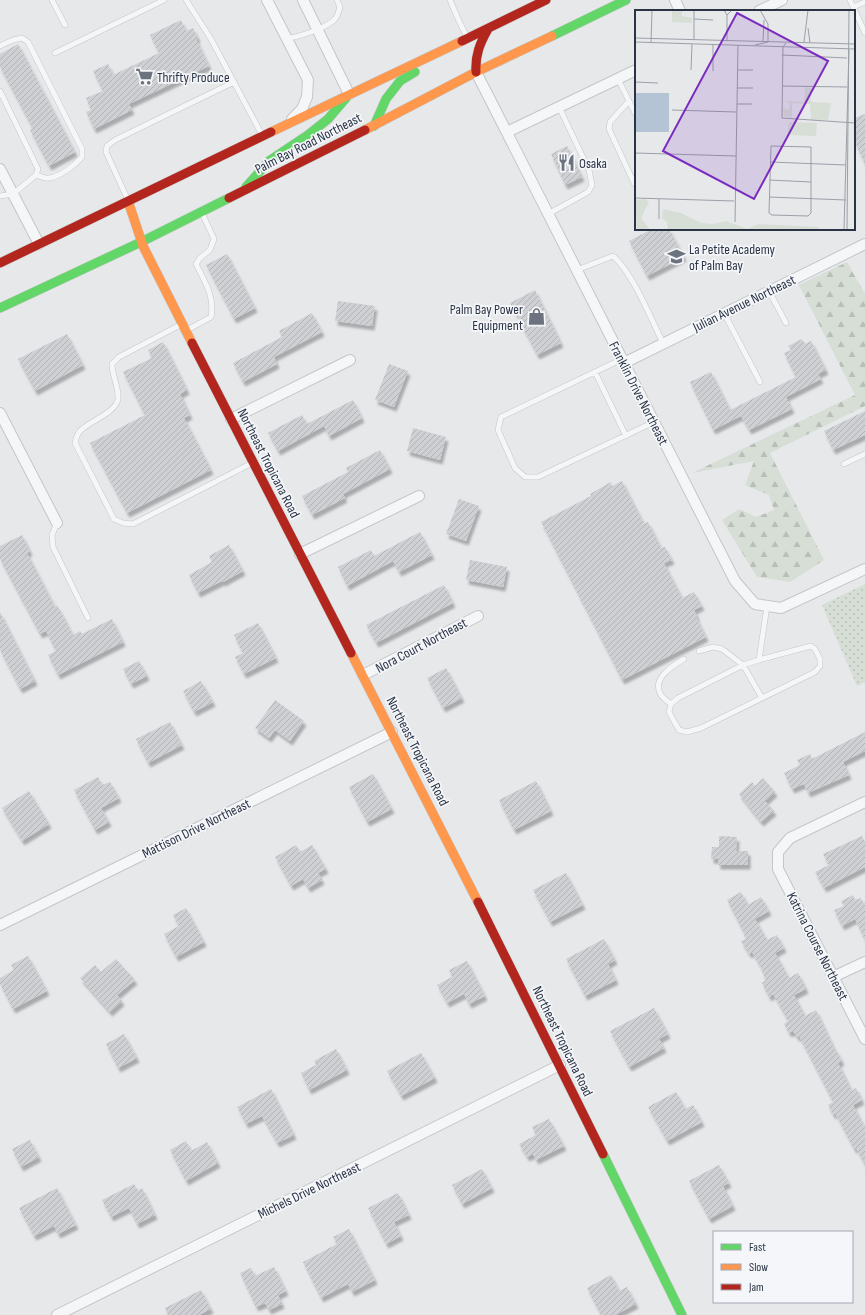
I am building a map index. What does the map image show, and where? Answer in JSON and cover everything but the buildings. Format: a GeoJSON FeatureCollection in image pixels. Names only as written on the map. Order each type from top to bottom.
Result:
{"type":"FeatureCollection","features":[{"type":"Feature","properties":{"kind":"street"},"geometry":{"type":"LineString","coordinates":[[267,0],[308,80],[307,97],[302,110],[288,123]]}},
{"type":"Feature","properties":{"kind":"street"},"geometry":{"type":"LineString","coordinates":[[242,192],[268,161],[308,135],[328,119],[349,94],[304,0]]}},
{"type":"Feature","properties":{"kind":"street","name":"Palm Bay Road Northeast"},"geometry":{"type":"LineString","coordinates":[[0,263],[546,0]]}},
{"type":"Feature","properties":{"kind":"street","name":"Palm Bay Road Northeast"},"geometry":{"type":"LineString","coordinates":[[0,308],[141,242],[374,126],[476,72],[626,0]]}},
{"type":"Feature","properties":{"kind":"street"},"geometry":{"type":"LineString","coordinates":[[675,0],[680,10]]}},
{"type":"Feature","properties":{"kind":"street"},"geometry":{"type":"LineString","coordinates":[[762,10],[776,5]]}},
{"type":"Feature","properties":{"kind":"street"},"geometry":{"type":"LineString","coordinates":[[476,72],[475,64],[477,49],[488,29]]}},
{"type":"Feature","properties":{"kind":"street"},"geometry":{"type":"LineString","coordinates":[[374,126],[386,99],[400,81],[417,71],[432,55]]}},
{"type":"Feature","properties":{"kind":"street"},"geometry":{"type":"LineString","coordinates":[[507,132],[635,70]]}},
{"type":"Feature","properties":{"kind":"street","name":"Franklin Drive Northeast"},"geometry":{"type":"LineString","coordinates":[[476,72],[735,581],[755,604],[781,608],[865,569]]}},
{"type":"Feature","properties":{"kind":"street"},"geometry":{"type":"LineString","coordinates":[[0,169],[39,244]]}},
{"type":"Feature","properties":{"kind":"street","name":"Northeast Tropicana Road"},"geometry":{"type":"LineString","coordinates":[[128,201],[141,242],[300,554],[364,675],[560,1065],[682,1315]]}},
{"type":"Feature","properties":{"kind":"street","name":"Julian Avenue Northeast"},"geometry":{"type":"LineString","coordinates":[[623,361],[663,343],[865,244]]}},
{"type":"Feature","properties":{"kind":"street"},"geometry":{"type":"LineString","coordinates":[[231,420],[350,360]]}},
{"type":"Feature","properties":{"kind":"street"},"geometry":{"type":"LineString","coordinates":[[0,413],[57,523]]}},
{"type":"Feature","properties":{"kind":"street"},"geometry":{"type":"LineString","coordinates":[[300,554],[419,496]]}},
{"type":"Feature","properties":{"kind":"street","name":"Nora Court Northeast"},"geometry":{"type":"LineString","coordinates":[[364,675],[478,616]]}},
{"type":"Feature","properties":{"kind":"street","name":"Mattison Drive Northeast"},"geometry":{"type":"LineString","coordinates":[[0,925],[392,732]]}},
{"type":"Feature","properties":{"kind":"street","name":"Katrina Course Northeast"},"geometry":{"type":"LineString","coordinates":[[865,802],[790,838],[778,852],[778,869],[865,1039]]}},
{"type":"Feature","properties":{"kind":"street"},"geometry":{"type":"LineString","coordinates":[[833,977],[865,962]]}},
{"type":"Feature","properties":{"kind":"street","name":"Michels Drive Northeast"},"geometry":{"type":"LineString","coordinates":[[57,1315],[560,1065]]}},
{"type":"Feature","properties":{"kind":"lane"},"geometry":{"type":"LineString","coordinates":[[52,0],[65,25]]}},
{"type":"Feature","properties":{"kind":"lane"},"geometry":{"type":"LineString","coordinates":[[55,53],[164,0]]}},
{"type":"Feature","properties":{"kind":"lane"},"geometry":{"type":"LineString","coordinates":[[186,0],[211,39],[262,136]]}},
{"type":"Feature","properties":{"kind":"lane"},"geometry":{"type":"LineString","coordinates":[[286,38],[294,38],[318,29],[334,20],[340,7],[337,0]]}},
{"type":"Feature","properties":{"kind":"lane"},"geometry":{"type":"LineString","coordinates":[[450,0],[468,38]]}},
{"type":"Feature","properties":{"kind":"lane"},"geometry":{"type":"LineString","coordinates":[[850,0],[854,10]]}},
{"type":"Feature","properties":{"kind":"lane"},"geometry":{"type":"LineString","coordinates":[[853,7],[865,2]]}},
{"type":"Feature","properties":{"kind":"lane"},"geometry":{"type":"LineString","coordinates":[[855,11],[865,33]]}},
{"type":"Feature","properties":{"kind":"lane"},"geometry":{"type":"LineString","coordinates":[[0,46],[12,40],[22,38],[28,42],[82,149],[82,157],[75,165],[64,172],[48,178],[36,175]]}},
{"type":"Feature","properties":{"kind":"lane"},"geometry":{"type":"LineString","coordinates":[[618,79],[635,113]]}},
{"type":"Feature","properties":{"kind":"lane"},"geometry":{"type":"LineString","coordinates":[[128,201],[106,152],[107,146],[115,140],[234,82]]}},
{"type":"Feature","properties":{"kind":"lane"},"geometry":{"type":"LineString","coordinates":[[0,91],[38,169],[36,175],[13,194],[0,196]]}},
{"type":"Feature","properties":{"kind":"lane"},"geometry":{"type":"LineString","coordinates":[[629,101],[610,122],[609,129],[635,184]]}},
{"type":"Feature","properties":{"kind":"lane"},"geometry":{"type":"LineString","coordinates":[[548,214],[588,192],[592,185],[589,170],[559,107]]}},
{"type":"Feature","properties":{"kind":"lane"},"geometry":{"type":"LineString","coordinates":[[201,212],[214,239],[210,250],[200,258],[196,264],[211,295],[211,318],[184,327],[119,357],[112,364],[112,372],[118,391],[118,400],[106,414],[79,432],[75,443],[114,519],[123,523],[133,524],[253,462]]}},
{"type":"Feature","properties":{"kind":"lane"},"geometry":{"type":"LineString","coordinates":[[577,270],[613,256],[621,263],[663,343]]}},
{"type":"Feature","properties":{"kind":"lane"},"geometry":{"type":"LineString","coordinates":[[769,291],[786,323]]}},
{"type":"Feature","properties":{"kind":"lane"},"geometry":{"type":"LineString","coordinates":[[724,313],[760,382]]}},
{"type":"Feature","properties":{"kind":"lane"},"geometry":{"type":"LineString","coordinates":[[623,361],[595,372],[502,417],[498,430],[515,468],[525,477],[538,478],[654,422]]}},
{"type":"Feature","properties":{"kind":"lane"},"geometry":{"type":"LineString","coordinates":[[595,372],[626,436]]}},
{"type":"Feature","properties":{"kind":"lane"},"geometry":{"type":"LineString","coordinates":[[844,464],[865,454]]}},
{"type":"Feature","properties":{"kind":"lane"},"geometry":{"type":"LineString","coordinates":[[57,523],[52,535],[53,546],[88,618]]}},
{"type":"Feature","properties":{"kind":"lane"},"geometry":{"type":"LineString","coordinates":[[759,660],[767,606]]}},
{"type":"Feature","properties":{"kind":"lane"},"geometry":{"type":"LineString","coordinates":[[811,646],[815,649],[820,660],[820,666],[815,672],[701,728],[687,732],[679,730],[669,712],[671,704],[678,698],[742,665],[759,660],[811,646]]}},
{"type":"Feature","properties":{"kind":"lane"},"geometry":{"type":"LineString","coordinates":[[699,651],[714,647],[722,649],[742,665],[762,698]]}},
{"type":"Feature","properties":{"kind":"lane"},"geometry":{"type":"LineString","coordinates":[[671,704],[662,697],[658,684],[664,674],[684,659]]}},
{"type":"Feature","properties":{"kind":"green space"},"geometry":{"type":"Polygon","coordinates":[[[847,262],[865,294],[865,406],[770,453],[824,560],[790,582],[757,577],[722,520],[739,509],[756,517],[774,510],[769,495],[745,485],[754,461],[692,473],[855,395],[799,285],[847,262]]]}},
{"type":"Feature","properties":{"kind":"green space"},"geometry":{"type":"Polygon","coordinates":[[[865,584],[865,682],[857,686],[822,605],[865,584]]]}},
{"type":"Feature","properties":{"kind":"traffic: fast"},"geometry":{"type":"LineString","coordinates":[[552,36],[626,0]]}},
{"type":"Feature","properties":{"kind":"traffic: fast"},"geometry":{"type":"LineString","coordinates":[[374,126],[386,99],[400,81],[415,72]]}},
{"type":"Feature","properties":{"kind":"traffic: fast"},"geometry":{"type":"LineString","coordinates":[[246,187],[269,161],[308,135],[328,119],[346,98]]}},
{"type":"Feature","properties":{"kind":"traffic: fast"},"geometry":{"type":"LineString","coordinates":[[0,308],[141,242],[229,198]]}},
{"type":"Feature","properties":{"kind":"traffic: fast"},"geometry":{"type":"LineString","coordinates":[[603,1154],[682,1315]]}},
{"type":"Feature","properties":{"kind":"traffic: slow"},"geometry":{"type":"LineString","coordinates":[[365,130],[476,72],[552,36]]}},
{"type":"Feature","properties":{"kind":"traffic: slow"},"geometry":{"type":"LineString","coordinates":[[271,132],[462,41]]}},
{"type":"Feature","properties":{"kind":"traffic: slow"},"geometry":{"type":"LineString","coordinates":[[128,201],[143,246],[192,343]]}},
{"type":"Feature","properties":{"kind":"traffic: slow"},"geometry":{"type":"LineString","coordinates":[[351,653],[478,902]]}},
{"type":"Feature","properties":{"kind":"traffic: jam"},"geometry":{"type":"LineString","coordinates":[[462,41],[546,0]]}},
{"type":"Feature","properties":{"kind":"traffic: jam"},"geometry":{"type":"LineString","coordinates":[[476,72],[476,60],[479,49],[488,29]]}},
{"type":"Feature","properties":{"kind":"traffic: jam"},"geometry":{"type":"LineString","coordinates":[[229,198],[365,130]]}},
{"type":"Feature","properties":{"kind":"traffic: jam"},"geometry":{"type":"LineString","coordinates":[[0,263],[271,132]]}},
{"type":"Feature","properties":{"kind":"traffic: jam"},"geometry":{"type":"LineString","coordinates":[[192,343],[351,653]]}},
{"type":"Feature","properties":{"kind":"traffic: jam"},"geometry":{"type":"LineString","coordinates":[[478,902],[603,1154]]}},
{"type":"Feature","properties":{"kind":"place","name":"Thrifty Produce"},"geometry":{"type":"Point","coordinates":[144,77]}},
{"type":"Feature","properties":{"kind":"place","name":"Osaka"},"geometry":{"type":"Point","coordinates":[566,163]}},
{"type":"Feature","properties":{"kind":"place","name":"La Petite Academy of Palm Bay"},"geometry":{"type":"Point","coordinates":[676,257]}},
{"type":"Feature","properties":{"kind":"place","name":"Palm Bay Power Equipment"},"geometry":{"type":"Point","coordinates":[536,317]}}]}
